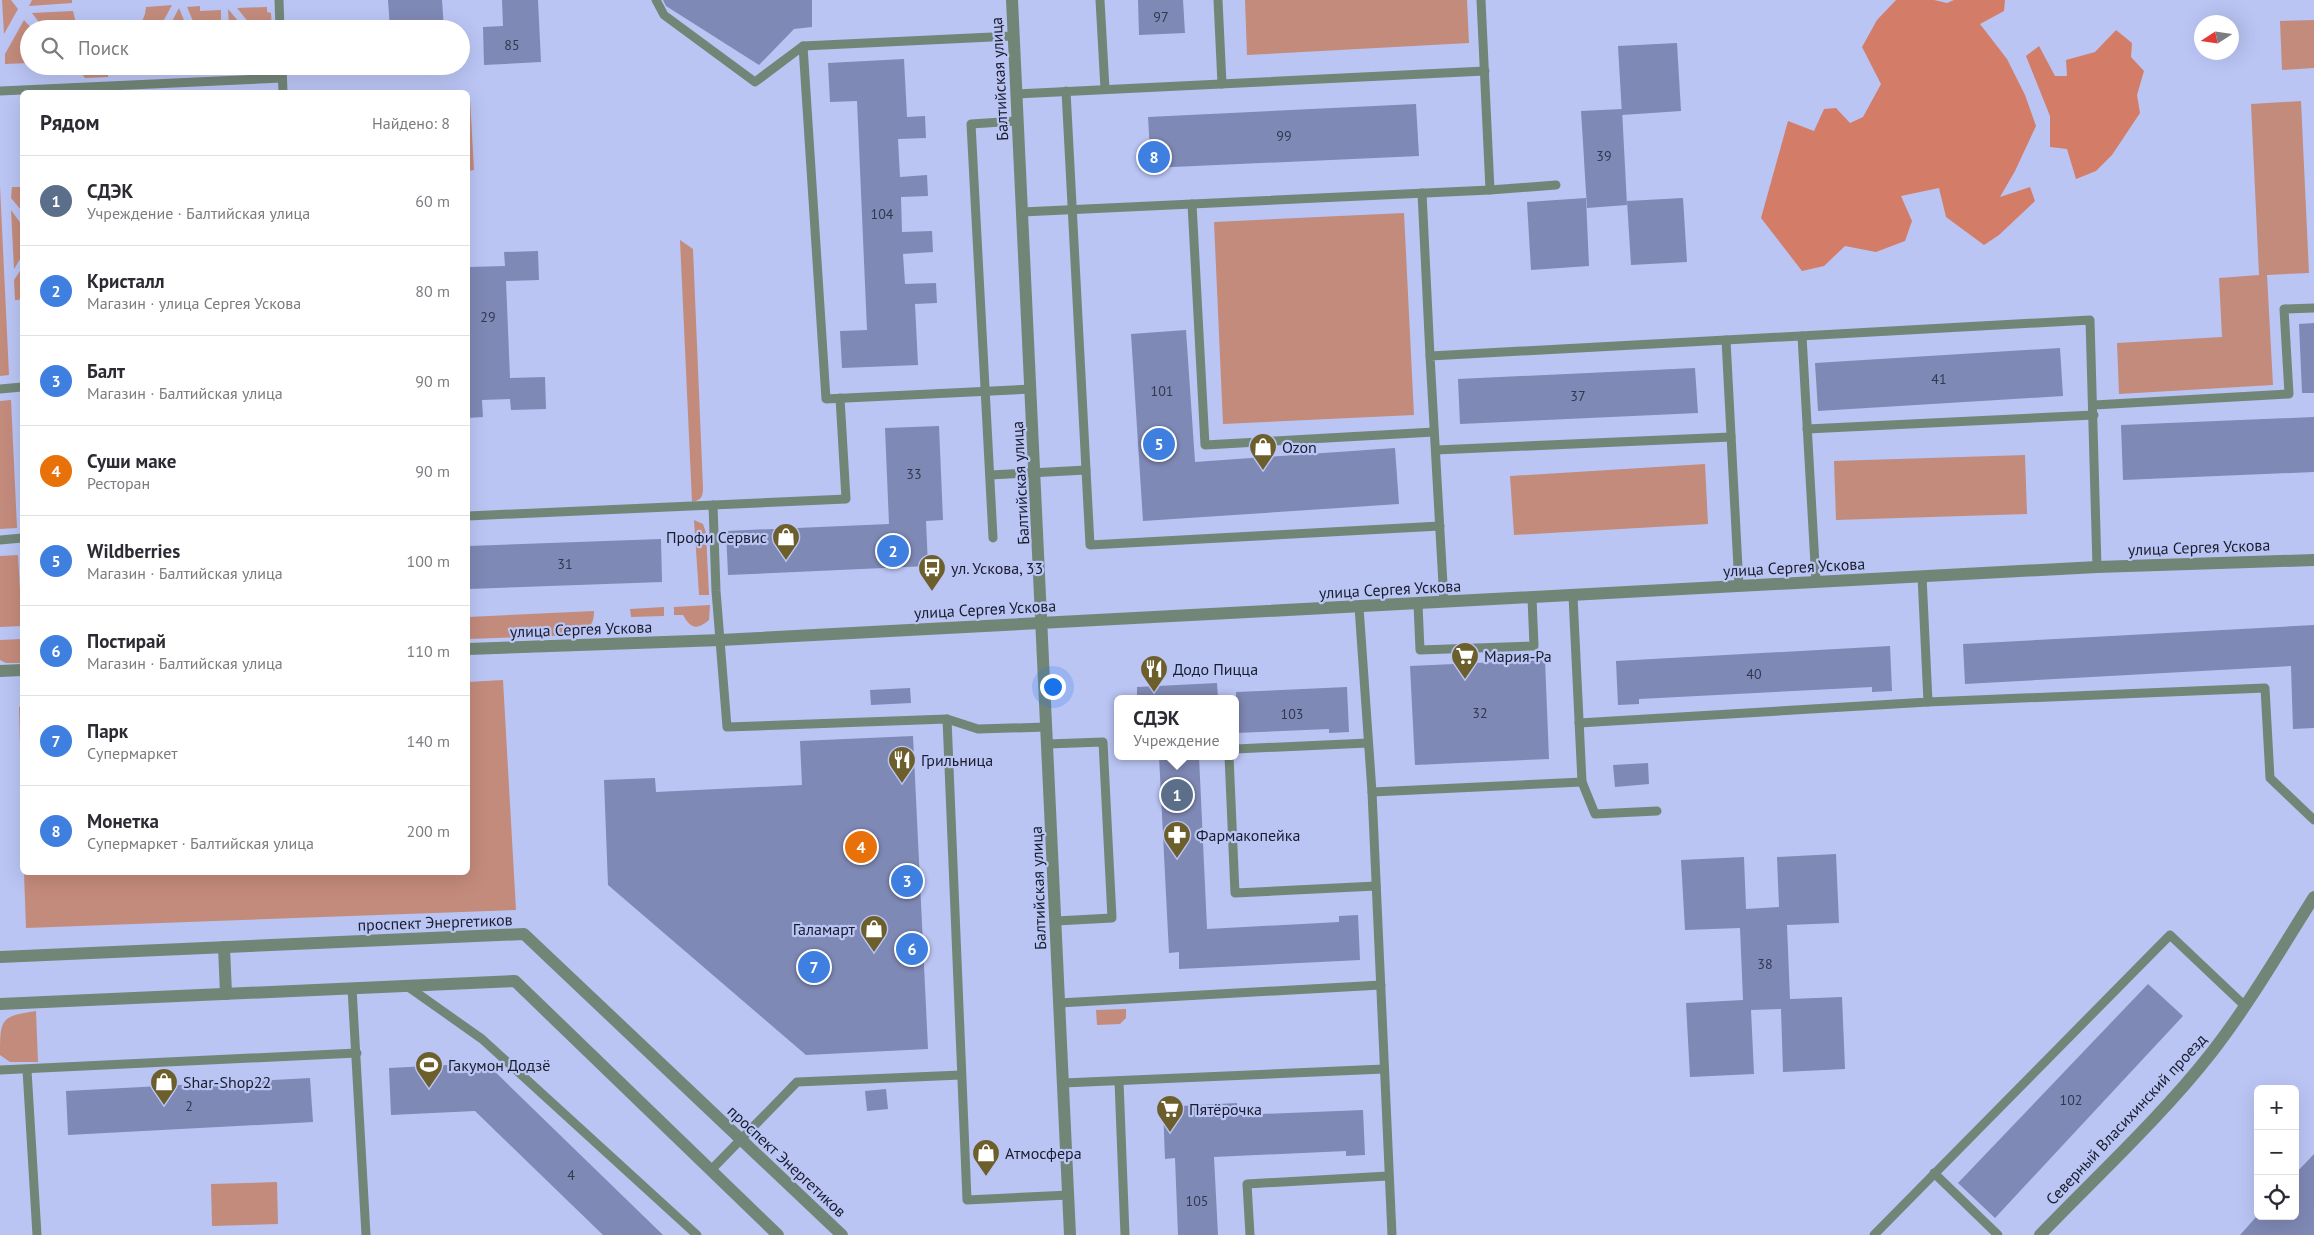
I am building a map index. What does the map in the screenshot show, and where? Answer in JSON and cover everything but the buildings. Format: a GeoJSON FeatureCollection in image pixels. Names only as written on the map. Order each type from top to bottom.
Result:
{"type":"FeatureCollection","features":[{"type":"Feature","properties":{"kind":"street","name":"Балтийская улица"},"geometry":{"type":"LineString","coordinates":[[1012,0],[1043,622],[1070,1235]]}},
{"type":"Feature","properties":{"kind":"street","name":"улица Сергея Ускова"},"geometry":{"type":"LineString","coordinates":[[470,649],[721,640],[2097,567],[2314,560]]}},
{"type":"Feature","properties":{"kind":"street"},"geometry":{"type":"LineString","coordinates":[[0,671],[20,670]]}},
{"type":"Feature","properties":{"kind":"street","name":"Северный Власихинский проезд"},"geometry":{"type":"LineString","coordinates":[[2040,1235],[2169,1101],[2211,1053],[2245,1006],[2314,897]]}},
{"type":"Feature","properties":{"kind":"street","name":"проспект Энергетиков"},"geometry":{"type":"LineString","coordinates":[[0,957],[524,934],[842,1235]]}},
{"type":"Feature","properties":{"kind":"street"},"geometry":{"type":"LineString","coordinates":[[224,947],[226,994]]}},
{"type":"Feature","properties":{"kind":"street"},"geometry":{"type":"LineString","coordinates":[[0,1004],[515,981],[778,1235]]}},
{"type":"Feature","properties":{"kind":"lane"},"geometry":{"type":"LineString","coordinates":[[279,0],[280,20]]}},
{"type":"Feature","properties":{"kind":"lane"},"geometry":{"type":"LineString","coordinates":[[656,0],[664,15],[755,82],[803,46],[1013,36]]}},
{"type":"Feature","properties":{"kind":"lane"},"geometry":{"type":"LineString","coordinates":[[1100,0],[1105,89]]}},
{"type":"Feature","properties":{"kind":"lane"},"geometry":{"type":"LineString","coordinates":[[1218,0],[1222,84]]}},
{"type":"Feature","properties":{"kind":"lane"},"geometry":{"type":"LineString","coordinates":[[1481,0],[1490,190]]}},
{"type":"Feature","properties":{"kind":"lane"},"geometry":{"type":"LineString","coordinates":[[803,46],[826,399],[1031,389]]}},
{"type":"Feature","properties":{"kind":"lane"},"geometry":{"type":"LineString","coordinates":[[1016,94],[1484,71]]}},
{"type":"Feature","properties":{"kind":"lane"},"geometry":{"type":"LineString","coordinates":[[40,90],[282,78],[283,90]]}},
{"type":"Feature","properties":{"kind":"lane"},"geometry":{"type":"LineString","coordinates":[[0,92],[20,91]]}},
{"type":"Feature","properties":{"kind":"lane"},"geometry":{"type":"LineString","coordinates":[[1066,91],[1090,545],[1440,526]]}},
{"type":"Feature","properties":{"kind":"lane"},"geometry":{"type":"LineString","coordinates":[[993,538],[971,124],[1018,121]]}},
{"type":"Feature","properties":{"kind":"lane"},"geometry":{"type":"LineString","coordinates":[[1022,212],[1490,190],[1556,185]]}},
{"type":"Feature","properties":{"kind":"lane"},"geometry":{"type":"LineString","coordinates":[[1422,193],[1444,602]]}},
{"type":"Feature","properties":{"kind":"lane"},"geometry":{"type":"LineString","coordinates":[[1192,204],[1205,445],[1434,432]]}},
{"type":"Feature","properties":{"kind":"lane"},"geometry":{"type":"LineString","coordinates":[[2094,405],[2288,394],[2284,309],[2314,308]]}},
{"type":"Feature","properties":{"kind":"lane"},"geometry":{"type":"LineString","coordinates":[[1430,356],[2090,320],[2094,405],[2097,567]]}},
{"type":"Feature","properties":{"kind":"lane"},"geometry":{"type":"LineString","coordinates":[[1802,336],[1816,582]]}},
{"type":"Feature","properties":{"kind":"lane"},"geometry":{"type":"LineString","coordinates":[[1726,340],[1739,586]]}},
{"type":"Feature","properties":{"kind":"lane"},"geometry":{"type":"LineString","coordinates":[[0,389],[20,387]]}},
{"type":"Feature","properties":{"kind":"lane"},"geometry":{"type":"LineString","coordinates":[[470,516],[846,499],[840,398]]}},
{"type":"Feature","properties":{"kind":"lane"},"geometry":{"type":"LineString","coordinates":[[1807,429],[2094,415]]}},
{"type":"Feature","properties":{"kind":"lane"},"geometry":{"type":"LineString","coordinates":[[1436,450],[1731,437]]}},
{"type":"Feature","properties":{"kind":"lane"},"geometry":{"type":"LineString","coordinates":[[990,475],[1086,470]]}},
{"type":"Feature","properties":{"kind":"lane"},"geometry":{"type":"LineString","coordinates":[[713,505],[727,727],[947,719],[978,729],[1047,727]]}},
{"type":"Feature","properties":{"kind":"lane"},"geometry":{"type":"LineString","coordinates":[[0,540],[20,538]]}},
{"type":"Feature","properties":{"kind":"lane"},"geometry":{"type":"LineString","coordinates":[[1922,576],[1928,702]]}},
{"type":"Feature","properties":{"kind":"lane"},"geometry":{"type":"LineString","coordinates":[[1573,596],[1582,782],[1595,814],[1656,811]]}},
{"type":"Feature","properties":{"kind":"lane"},"geometry":{"type":"LineString","coordinates":[[1418,604],[1420,650],[1534,646],[1532,598]]}},
{"type":"Feature","properties":{"kind":"lane"},"geometry":{"type":"LineString","coordinates":[[1359,607],[1372,792],[1392,1235]]}},
{"type":"Feature","properties":{"kind":"lane"},"geometry":{"type":"LineString","coordinates":[[1579,723],[1928,702],[2265,688],[2270,778],[2314,820]]}},
{"type":"Feature","properties":{"kind":"lane"},"geometry":{"type":"LineString","coordinates":[[947,719],[967,1200],[1069,1195]]}},
{"type":"Feature","properties":{"kind":"lane"},"geometry":{"type":"LineString","coordinates":[[1048,744],[1103,742],[1112,918],[1056,921]]}},
{"type":"Feature","properties":{"kind":"lane"},"geometry":{"type":"LineString","coordinates":[[1239,749],[1368,743]]}},
{"type":"Feature","properties":{"kind":"lane"},"geometry":{"type":"LineString","coordinates":[[1228,760],[1235,893],[1376,886]]}},
{"type":"Feature","properties":{"kind":"lane"},"geometry":{"type":"LineString","coordinates":[[1372,792],[1582,782]]}},
{"type":"Feature","properties":{"kind":"lane"},"geometry":{"type":"LineString","coordinates":[[1874,1235],[2170,935],[2245,1006]]}},
{"type":"Feature","properties":{"kind":"lane"},"geometry":{"type":"LineString","coordinates":[[1059,1002],[1381,985]]}},
{"type":"Feature","properties":{"kind":"lane"},"geometry":{"type":"LineString","coordinates":[[407,986],[482,1039],[697,1235]]}},
{"type":"Feature","properties":{"kind":"lane"},"geometry":{"type":"LineString","coordinates":[[352,988],[366,1235]]}},
{"type":"Feature","properties":{"kind":"lane"},"geometry":{"type":"LineString","coordinates":[[0,1070],[357,1053]]}},
{"type":"Feature","properties":{"kind":"lane"},"geometry":{"type":"LineString","coordinates":[[27,1070],[37,1235]]}},
{"type":"Feature","properties":{"kind":"lane"},"geometry":{"type":"LineString","coordinates":[[1063,1084],[1384,1070]]}},
{"type":"Feature","properties":{"kind":"lane"},"geometry":{"type":"LineString","coordinates":[[711,1170],[797,1082],[961,1075]]}},
{"type":"Feature","properties":{"kind":"lane"},"geometry":{"type":"LineString","coordinates":[[1119,1081],[1125,1235]]}},
{"type":"Feature","properties":{"kind":"lane"},"geometry":{"type":"LineString","coordinates":[[1934,1173],[1998,1235]]}},
{"type":"Feature","properties":{"kind":"lane"},"geometry":{"type":"LineString","coordinates":[[1250,1235],[1247,1184],[1388,1176]]}},
{"type":"Feature","properties":{"kind":"shaded area"},"geometry":{"type":"Polygon","coordinates":[[[2,0],[11,0],[18,9],[4,34],[2,0]]]}},
{"type":"Feature","properties":{"kind":"shaded area"},"geometry":{"type":"Polygon","coordinates":[[[32,0],[72,0],[72,3],[29,6],[32,0]]]}},
{"type":"Feature","properties":{"kind":"shaded area"},"geometry":{"type":"Polygon","coordinates":[[[1245,0],[1467,0],[1469,43],[1247,55],[1245,0]]]}},
{"type":"Feature","properties":{"kind":"shaded area"},"geometry":{"type":"Polygon","coordinates":[[[1896,0],[1934,0],[1947,3],[1954,0],[2005,0],[2004,11],[1980,24],[2007,59],[2025,95],[2036,126],[2015,171],[2000,197],[2030,187],[2035,201],[1999,235],[1984,245],[1946,217],[1939,188],[1901,196],[1912,221],[1905,241],[1876,252],[1845,246],[1824,266],[1802,271],[1761,218],[1788,121],[1814,131],[1824,109],[1836,108],[1850,123],[1863,117],[1881,84],[1862,47],[1877,20],[1896,0]]]}},
{"type":"Feature","properties":{"kind":"shaded area"},"geometry":{"type":"Polygon","coordinates":[[[172,5],[164,20],[143,20],[146,7],[172,5]]]}},
{"type":"Feature","properties":{"kind":"shaded area"},"geometry":{"type":"Polygon","coordinates":[[[200,6],[200,11],[221,10],[221,20],[193,20],[187,7],[200,6]]]}},
{"type":"Feature","properties":{"kind":"shaded area"},"geometry":{"type":"Polygon","coordinates":[[[267,7],[267,12],[271,13],[271,20],[247,20],[237,8],[267,7]]]}},
{"type":"Feature","properties":{"kind":"shaded area"},"geometry":{"type":"Polygon","coordinates":[[[179,8],[184,20],[173,20],[179,8]]]}},
{"type":"Feature","properties":{"kind":"shaded area"},"geometry":{"type":"Polygon","coordinates":[[[228,9],[237,20],[229,20],[228,9]]]}},
{"type":"Feature","properties":{"kind":"shaded area"},"geometry":{"type":"Polygon","coordinates":[[[73,11],[75,20],[37,20],[32,13],[73,11]]]}},
{"type":"Feature","properties":{"kind":"shaded area"},"geometry":{"type":"Polygon","coordinates":[[[2314,20],[2314,68],[2282,70],[2280,21],[2314,20]]]}},
{"type":"Feature","properties":{"kind":"shaded area"},"geometry":{"type":"Polygon","coordinates":[[[20,27],[20,63],[5,64],[5,54],[20,27]]]}},
{"type":"Feature","properties":{"kind":"shaded area"},"geometry":{"type":"Polygon","coordinates":[[[2116,30],[2132,43],[2131,57],[2144,71],[2137,95],[2140,113],[2112,155],[2096,171],[2076,179],[2067,149],[2050,147],[2050,116],[2026,56],[2039,46],[2055,76],[2067,76],[2066,60],[2095,52],[2116,30]]]}},
{"type":"Feature","properties":{"kind":"shaded area"},"geometry":{"type":"Polygon","coordinates":[[[83,75],[108,75],[108,77],[85,78],[83,75]]]}},
{"type":"Feature","properties":{"kind":"shaded area"},"geometry":{"type":"Polygon","coordinates":[[[470,98],[474,170],[470,171],[470,98]]]}},
{"type":"Feature","properties":{"kind":"shaded area"},"geometry":{"type":"Polygon","coordinates":[[[2301,101],[2309,273],[2267,275],[2273,385],[2119,394],[2117,343],[2222,337],[2219,278],[2259,275],[2251,104],[2301,101]]]}},
{"type":"Feature","properties":{"kind":"shaded area"},"geometry":{"type":"Polygon","coordinates":[[[0,186],[9,375],[0,376],[0,186]]]}},
{"type":"Feature","properties":{"kind":"shaded area"},"geometry":{"type":"Polygon","coordinates":[[[12,187],[20,187],[20,209],[11,198],[12,187]]]}},
{"type":"Feature","properties":{"kind":"shaded area"},"geometry":{"type":"Polygon","coordinates":[[[11,210],[20,222],[20,259],[14,269],[11,210]]]}},
{"type":"Feature","properties":{"kind":"shaded area"},"geometry":{"type":"Polygon","coordinates":[[[1404,213],[1414,415],[1223,424],[1214,222],[1404,213]]]}},
{"type":"Feature","properties":{"kind":"shaded area"},"geometry":{"type":"Polygon","coordinates":[[[680,240],[693,249],[703,494],[701,498],[692,502],[680,240]]]}},
{"type":"Feature","properties":{"kind":"shaded area"},"geometry":{"type":"Polygon","coordinates":[[[20,271],[19,300],[15,300],[14,280],[20,271]]]}},
{"type":"Feature","properties":{"kind":"shaded area"},"geometry":{"type":"Polygon","coordinates":[[[11,400],[17,528],[0,529],[0,401],[11,400]]]}},
{"type":"Feature","properties":{"kind":"shaded area"},"geometry":{"type":"Polygon","coordinates":[[[2025,455],[2027,514],[1836,520],[1834,461],[2025,455]]]}},
{"type":"Feature","properties":{"kind":"shaded area"},"geometry":{"type":"Polygon","coordinates":[[[1705,464],[1708,524],[1514,535],[1510,476],[1705,464]]]}},
{"type":"Feature","properties":{"kind":"shaded area"},"geometry":{"type":"Polygon","coordinates":[[[694,520],[703,524],[706,533],[709,595],[699,595],[694,520]]]}},
{"type":"Feature","properties":{"kind":"shaded area"},"geometry":{"type":"Polygon","coordinates":[[[18,555],[20,626],[0,627],[0,556],[18,555]]]}},
{"type":"Feature","properties":{"kind":"shaded area"},"geometry":{"type":"Polygon","coordinates":[[[710,605],[709,620],[698,627],[689,623],[683,615],[674,615],[674,607],[710,605]]]}},
{"type":"Feature","properties":{"kind":"shaded area"},"geometry":{"type":"Polygon","coordinates":[[[664,607],[664,616],[631,617],[630,609],[664,607]]]}},
{"type":"Feature","properties":{"kind":"shaded area"},"geometry":{"type":"Polygon","coordinates":[[[594,611],[591,624],[582,635],[470,639],[470,617],[594,611]]]}},
{"type":"Feature","properties":{"kind":"shaded area"},"geometry":{"type":"Polygon","coordinates":[[[20,639],[20,663],[6,663],[0,660],[0,640],[20,639]]]}},
{"type":"Feature","properties":{"kind":"shaded area"},"geometry":{"type":"Polygon","coordinates":[[[503,680],[516,910],[26,928],[24,875],[470,875],[470,682],[503,680]]]}},
{"type":"Feature","properties":{"kind":"shaded area"},"geometry":{"type":"Polygon","coordinates":[[[19,707],[20,707],[20,746],[19,707]]]}},
{"type":"Feature","properties":{"kind":"shaded area"},"geometry":{"type":"Polygon","coordinates":[[[1126,1009],[1126,1018],[1120,1024],[1097,1025],[1096,1010],[1126,1009]]]}},
{"type":"Feature","properties":{"kind":"shaded area"},"geometry":{"type":"Polygon","coordinates":[[[36,1011],[38,1062],[10,1062],[0,1055],[1,1034],[4,1022],[15,1015],[36,1011]]]}},
{"type":"Feature","properties":{"kind":"shaded area"},"geometry":{"type":"Polygon","coordinates":[[[277,1182],[278,1224],[212,1226],[211,1184],[277,1182]]]}},
{"type":"Feature","properties":{"kind":"place","name":"Монетка"},"geometry":{"type":"Point","coordinates":[1154,157]}},
{"type":"Feature","properties":{"kind":"place","name":"Wildberries"},"geometry":{"type":"Point","coordinates":[1159,444]}},
{"type":"Feature","properties":{"kind":"place","name":"Ozon"},"geometry":{"type":"Point","coordinates":[1263,471]}},
{"type":"Feature","properties":{"kind":"place","name":"Кристалл"},"geometry":{"type":"Point","coordinates":[893,551]}},
{"type":"Feature","properties":{"kind":"place","name":"Профи Сервис"},"geometry":{"type":"Point","coordinates":[786,561]}},
{"type":"Feature","properties":{"kind":"place","name":"ул. Ускова, 33"},"geometry":{"type":"Point","coordinates":[932,592]}},
{"type":"Feature","properties":{"kind":"place","name":"Мария-Ра"},"geometry":{"type":"Point","coordinates":[1465,680]}},
{"type":"Feature","properties":{"kind":"place","name":"Додо Пицца"},"geometry":{"type":"Point","coordinates":[1154,693]}},
{"type":"Feature","properties":{"kind":"place","name":"Грильница"},"geometry":{"type":"Point","coordinates":[902,784]}},
{"type":"Feature","properties":{"kind":"place","name":"СДЭК"},"geometry":{"type":"Point","coordinates":[1177,795]}},
{"type":"Feature","properties":{"kind":"place","name":"Суши маке"},"geometry":{"type":"Point","coordinates":[861,847]}},
{"type":"Feature","properties":{"kind":"place","name":"Фармакопейка"},"geometry":{"type":"Point","coordinates":[1177,859]}},
{"type":"Feature","properties":{"kind":"place","name":"Балт"},"geometry":{"type":"Point","coordinates":[907,881]}},
{"type":"Feature","properties":{"kind":"place","name":"Постирай"},"geometry":{"type":"Point","coordinates":[912,949]}},
{"type":"Feature","properties":{"kind":"place","name":"Галамарт"},"geometry":{"type":"Point","coordinates":[874,953]}},
{"type":"Feature","properties":{"kind":"place","name":"Парк"},"geometry":{"type":"Point","coordinates":[814,967]}},
{"type":"Feature","properties":{"kind":"place","name":"Гакумон Додзё"},"geometry":{"type":"Point","coordinates":[429,1089]}},
{"type":"Feature","properties":{"kind":"place","name":"Shar-Shop22"},"geometry":{"type":"Point","coordinates":[164,1106]}},
{"type":"Feature","properties":{"kind":"place","name":"Пятёрочка"},"geometry":{"type":"Point","coordinates":[1170,1133]}},
{"type":"Feature","properties":{"kind":"place","name":"Атмосфера"},"geometry":{"type":"Point","coordinates":[986,1177]}}]}
